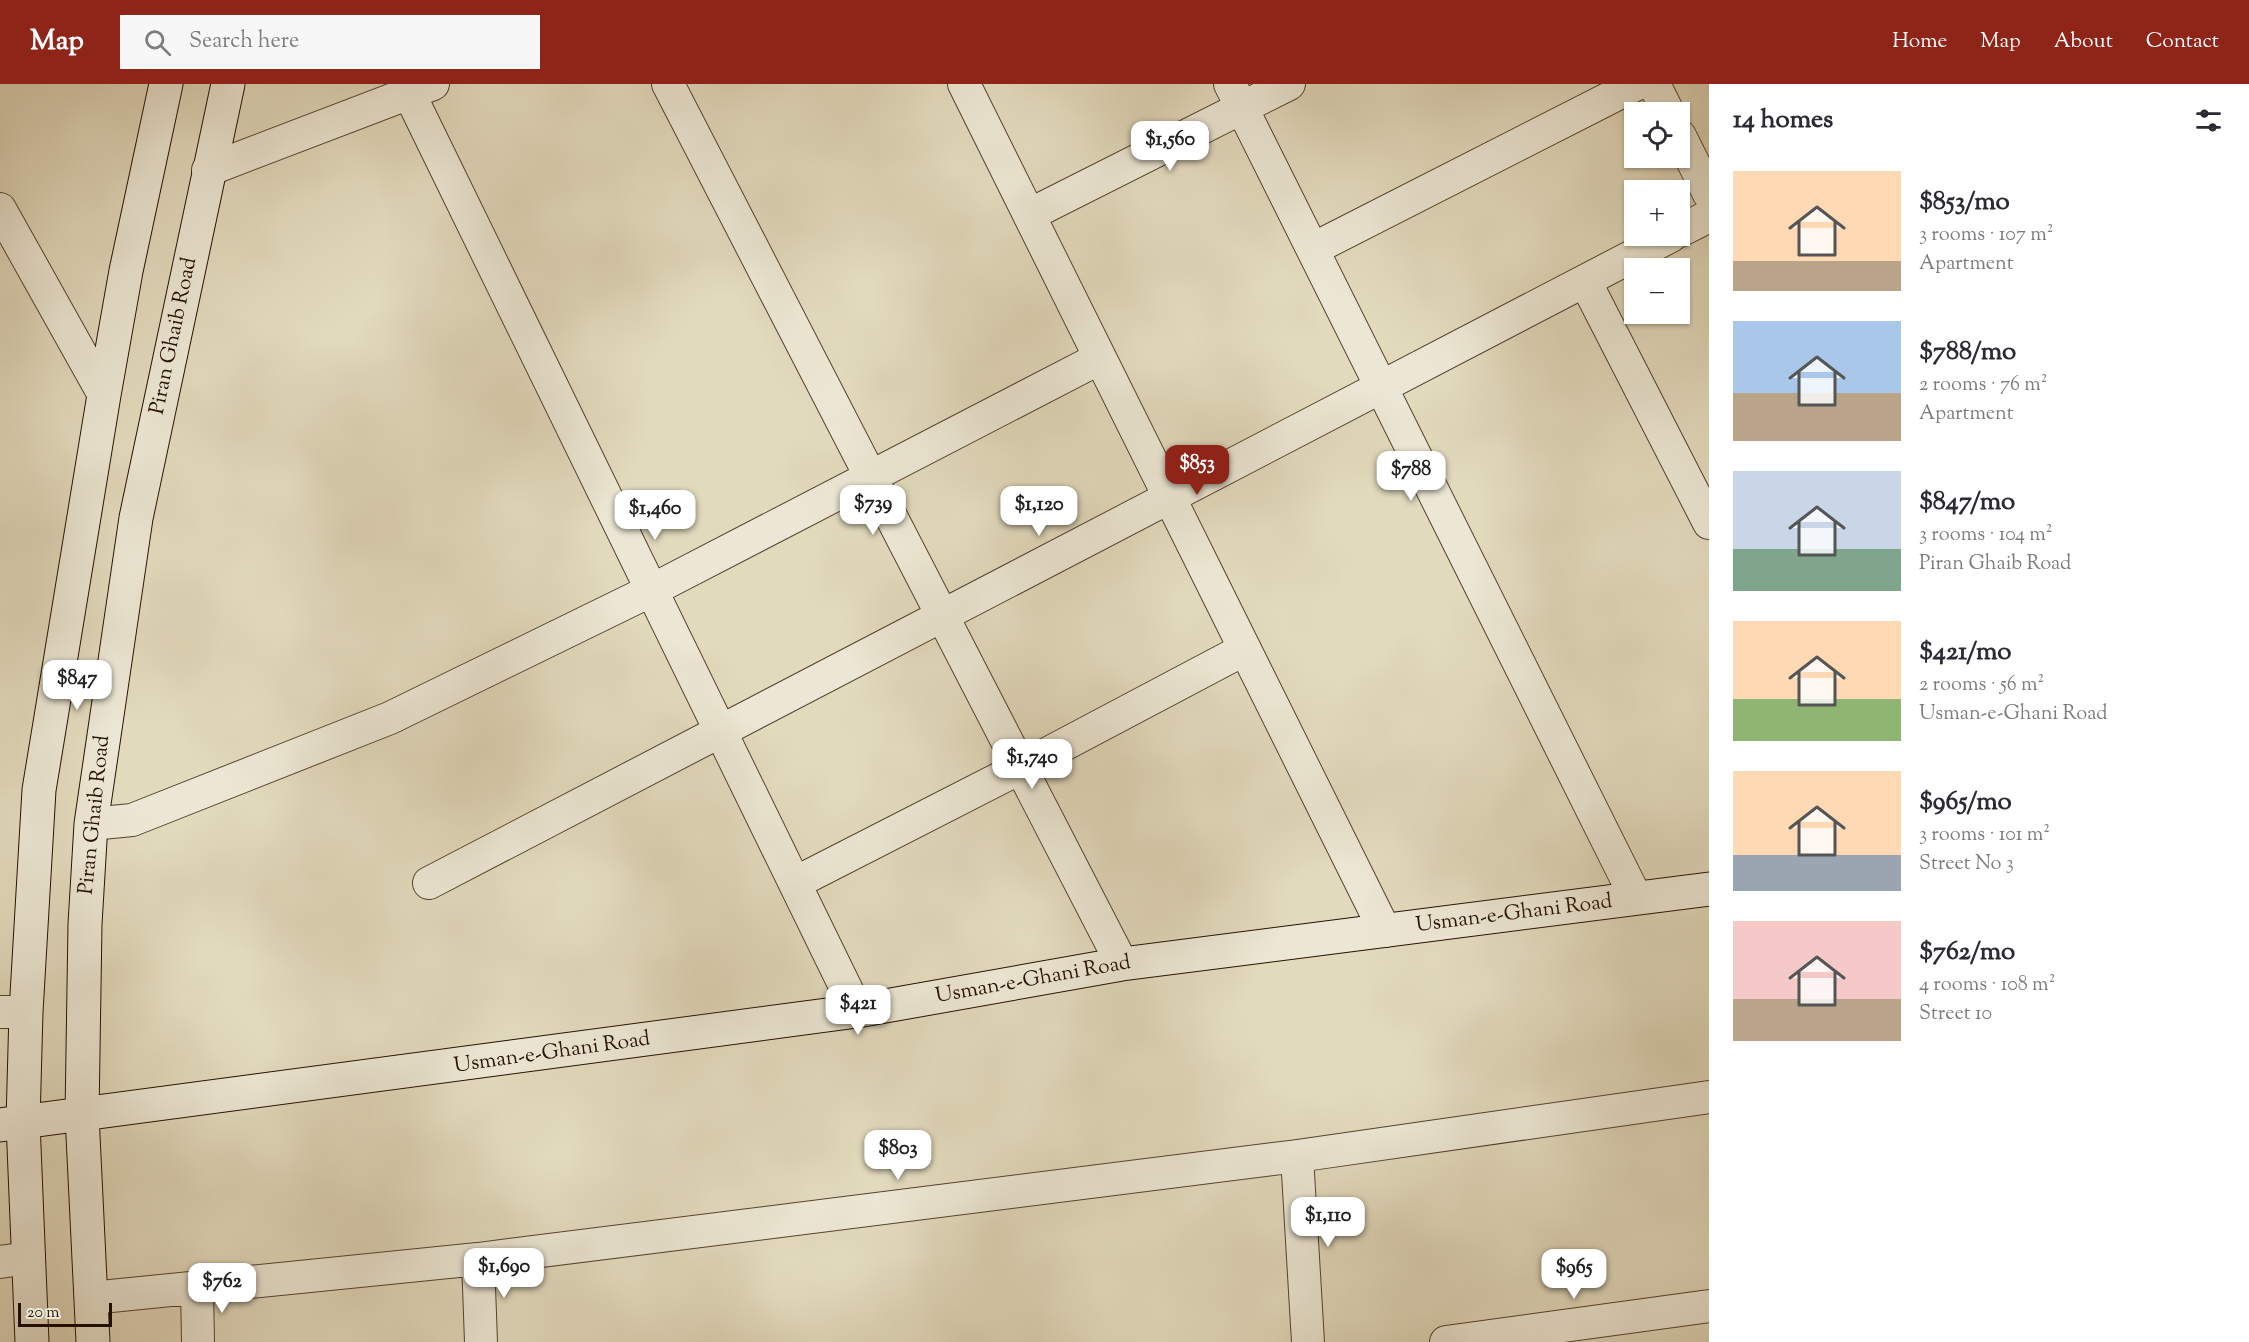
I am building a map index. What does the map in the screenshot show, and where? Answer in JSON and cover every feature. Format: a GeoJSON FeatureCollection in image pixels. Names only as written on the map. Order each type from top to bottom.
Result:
{"type":"FeatureCollection","features":[{"type":"Feature","properties":{"kind":"main road"},"geometry":{"type":"LineString","coordinates":[[32,1342],[14,1260],[13,1012],[39,790],[104,395],[126,271],[166,84]]}},
{"type":"Feature","properties":{"kind":"main road","name":"Piran Ghaib Road"},"geometry":{"type":"LineString","coordinates":[[93,1342],[82,1114],[85,924],[91,824],[136,518],[228,84]]}},
{"type":"Feature","properties":{"kind":"main road","name":"Usman-e-Ghani Road"},"geometry":{"type":"LineString","coordinates":[[12,1124],[857,1011],[1122,964],[1709,889]]}},
{"type":"Feature","properties":{"kind":"street"},"geometry":{"type":"LineString","coordinates":[[668,84],[1122,964]]}},
{"type":"Feature","properties":{"kind":"street"},"geometry":{"type":"LineString","coordinates":[[964,84],[1385,931]]}},
{"type":"Feature","properties":{"kind":"street"},"geometry":{"type":"LineString","coordinates":[[1029,215],[1237,96],[1289,84]]}},
{"type":"Feature","properties":{"kind":"street"},"geometry":{"type":"LineString","coordinates":[[1312,249],[1636,84]]}},
{"type":"Feature","properties":{"kind":"street"},"geometry":{"type":"LineString","coordinates":[[1654,84],[1663,102]]}},
{"type":"Feature","properties":{"kind":"street"},"geometry":{"type":"LineString","coordinates":[[208,170],[421,89],[652,590],[857,1011]]}},
{"type":"Feature","properties":{"kind":"street"},"geometry":{"type":"LineString","coordinates":[[1237,96],[1636,898]]}},
{"type":"Feature","properties":{"kind":"street"},"geometry":{"type":"LineString","coordinates":[[1690,156],[1709,194]]}},
{"type":"Feature","properties":{"kind":"street"},"geometry":{"type":"LineString","coordinates":[[0,209],[104,395]]}},
{"type":"Feature","properties":{"kind":"street"},"geometry":{"type":"LineString","coordinates":[[1690,226],[1709,216]]}},
{"type":"Feature","properties":{"kind":"street"},"geometry":{"type":"LineString","coordinates":[[429,883],[1651,246]]}},
{"type":"Feature","properties":{"kind":"street"},"geometry":{"type":"LineString","coordinates":[[1585,280],[1709,523]]}},
{"type":"Feature","properties":{"kind":"street"},"geometry":{"type":"LineString","coordinates":[[91,824],[132,820],[390,718],[652,590],[1100,358]]}},
{"type":"Feature","properties":{"kind":"street"},"geometry":{"type":"LineString","coordinates":[[795,883],[1245,649]]}},
{"type":"Feature","properties":{"kind":"street"},"geometry":{"type":"LineString","coordinates":[[91,1298],[477,1259],[1297,1156],[1709,1097]]}},
{"type":"Feature","properties":{"kind":"street"},"geometry":{"type":"LineString","coordinates":[[1297,1156],[1308,1342]]}},
{"type":"Feature","properties":{"kind":"street"},"geometry":{"type":"LineString","coordinates":[[477,1259],[481,1342]]}},
{"type":"Feature","properties":{"kind":"street"},"geometry":{"type":"LineString","coordinates":[[197,1287],[198,1342]]}},
{"type":"Feature","properties":{"kind":"street"},"geometry":{"type":"LineString","coordinates":[[1446,1342],[1708,1312]]}}]}
